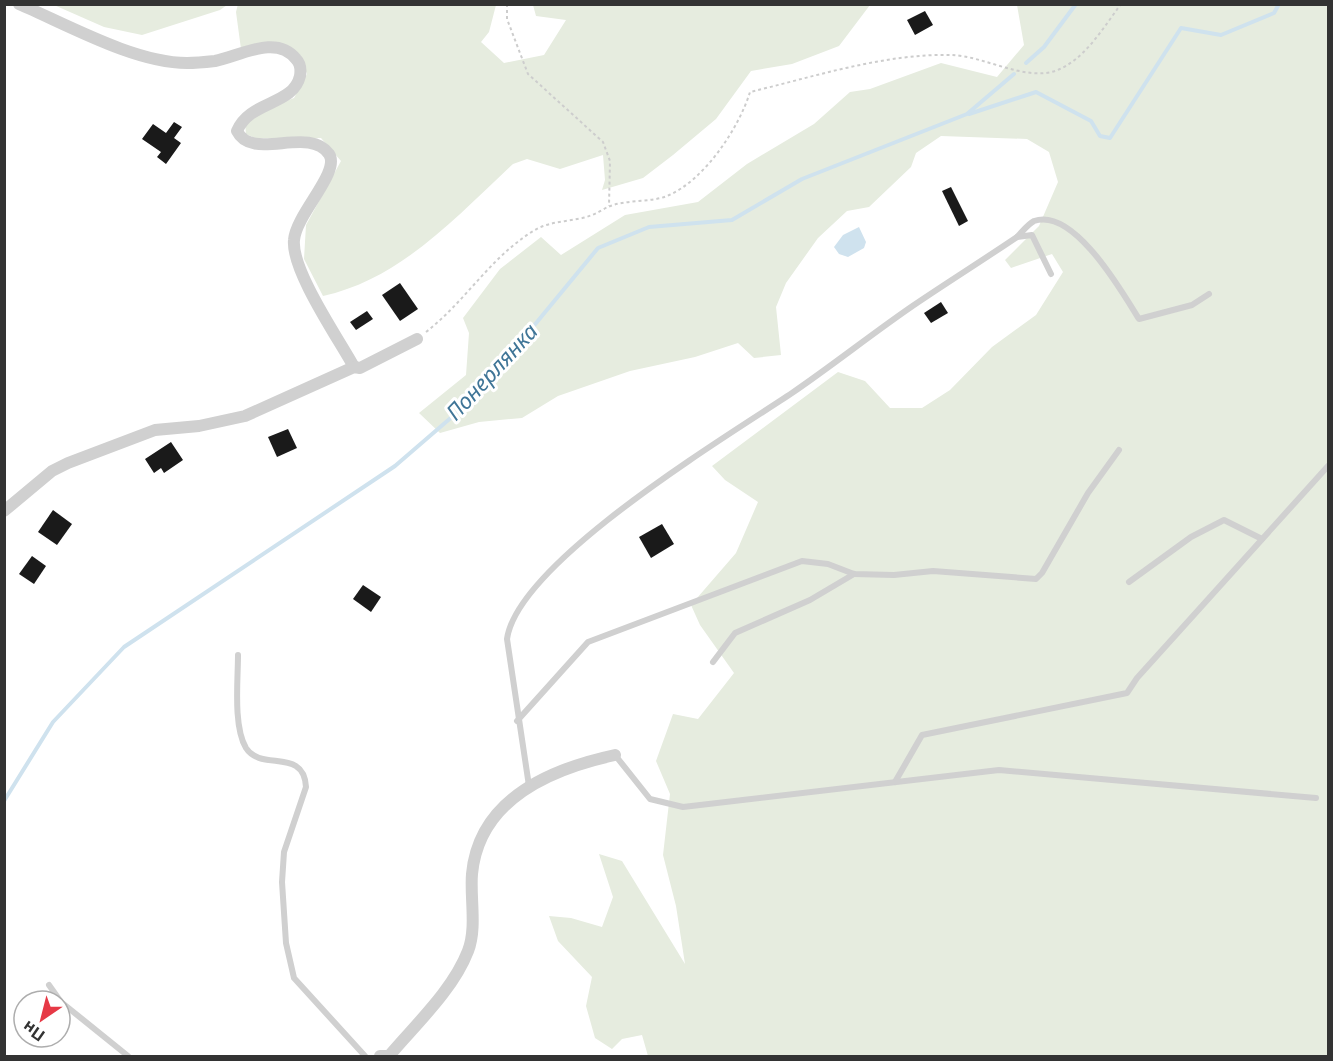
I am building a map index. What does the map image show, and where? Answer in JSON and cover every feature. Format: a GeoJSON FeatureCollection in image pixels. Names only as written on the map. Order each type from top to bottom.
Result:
{"type":"FeatureCollection","features":[{"type":"Feature","properties":{"kind":"street"},"geometry":{"type":"LineString","coordinates":[[19,4],[135,53],[162,62],[214,61],[275,47],[291,52],[300,63],[300,75],[294,89],[285,97],[252,111],[241,122],[237,131],[241,138],[249,143],[296,142],[319,146],[328,153],[332,162],[330,173],[300,218],[294,240],[297,265],[354,367]]}},
{"type":"Feature","properties":{"kind":"street"},"geometry":{"type":"LineString","coordinates":[[4,511],[52,471],[68,463],[155,430],[199,426],[245,416],[354,367],[360,368],[417,339]]}},
{"type":"Feature","properties":{"kind":"street"},"geometry":{"type":"LineString","coordinates":[[380,1056],[389,1056],[460,969],[470,948],[472,871],[479,844],[490,823],[507,802],[529,786],[555,772],[615,755]]}},
{"type":"Feature","properties":{"kind":"lane"},"geometry":{"type":"LineString","coordinates":[[529,786],[508,658],[510,624],[516,613],[553,569],[589,535],[699,452],[793,392],[914,305],[1017,237],[1033,222],[1050,219],[1065,226],[1105,265],[1139,320],[1192,305],[1209,294]]}},
{"type":"Feature","properties":{"kind":"lane"},"geometry":{"type":"LineString","coordinates":[[1017,237],[1032,235],[1051,274]]}},
{"type":"Feature","properties":{"kind":"lane"},"geometry":{"type":"LineString","coordinates":[[518,721],[588,642],[802,561],[828,564],[854,574],[933,571],[1036,579],[1042,573],[1088,493],[1119,450]]}},
{"type":"Feature","properties":{"kind":"lane"},"geometry":{"type":"LineString","coordinates":[[895,782],[922,735],[1126,693],[1329,465]]}},
{"type":"Feature","properties":{"kind":"lane"},"geometry":{"type":"LineString","coordinates":[[1129,582],[1191,537],[1224,520],[1262,539]]}},
{"type":"Feature","properties":{"kind":"lane"},"geometry":{"type":"LineString","coordinates":[[713,662],[735,633],[810,600],[854,574]]}},
{"type":"Feature","properties":{"kind":"lane"},"geometry":{"type":"LineString","coordinates":[[238,655],[238,716],[246,747],[261,759],[285,761],[300,769],[305,777],[306,787],[284,852],[282,882],[286,943],[294,978],[365,1056]]}},
{"type":"Feature","properties":{"kind":"lane"},"geometry":{"type":"LineString","coordinates":[[615,755],[650,799],[683,807],[999,770],[1316,798]]}},
{"type":"Feature","properties":{"kind":"lane"},"geometry":{"type":"LineString","coordinates":[[49,985],[62,1002],[128,1056]]}},
{"type":"Feature","properties":{"kind":"path"},"geometry":{"type":"LineString","coordinates":[[507,4],[507,19],[528,74],[603,142],[610,161],[609,206]]}},
{"type":"Feature","properties":{"kind":"path"},"geometry":{"type":"LineString","coordinates":[[417,339],[449,315],[499,255],[537,229],[593,215],[609,206],[666,196],[689,183],[703,171],[743,115],[750,92],[844,69],[898,60],[953,55],[1032,73],[1052,72],[1071,64],[1121,4]]}},
{"type":"Feature","properties":{"kind":"shaded area"},"geometry":{"type":"Polygon","coordinates":[[[227,4],[220,10],[142,35],[104,27],[54,5],[227,4]]]}},
{"type":"Feature","properties":{"kind":"shaded area"},"geometry":{"type":"Polygon","coordinates":[[[238,4],[496,5],[489,32],[481,42],[504,63],[544,55],[566,20],[536,16],[533,5],[870,5],[839,46],[792,64],[751,71],[716,119],[643,178],[602,190],[605,180],[603,155],[560,169],[527,159],[513,164],[449,224],[403,260],[378,276],[351,288],[323,296],[304,259],[306,225],[341,161],[321,138],[255,138],[246,134],[245,123],[257,112],[294,98],[307,74],[299,55],[241,49],[236,12],[238,4]]]}},
{"type":"Feature","properties":{"kind":"shaded area"},"geometry":{"type":"Polygon","coordinates":[[[1017,5],[1328,5],[1328,1056],[648,1056],[642,1035],[622,1039],[612,1049],[595,1038],[586,1006],[592,977],[558,941],[549,916],[571,918],[602,927],[613,897],[599,854],[622,861],[685,964],[676,906],[663,855],[670,794],[656,761],[673,714],[698,719],[734,673],[700,625],[691,605],[736,553],[758,502],[725,480],[712,466],[838,372],[865,381],[890,408],[922,408],[950,390],[992,347],[1036,315],[1063,272],[1052,254],[1011,268],[1005,260],[1039,226],[1058,182],[1049,152],[1027,139],[941,136],[916,153],[911,167],[869,207],[847,211],[818,238],[786,283],[776,307],[781,355],[754,358],[738,343],[695,357],[630,371],[558,396],[522,418],[479,422],[440,433],[419,413],[466,375],[469,333],[463,318],[500,269],[541,237],[561,255],[625,215],[698,202],[747,164],[814,124],[850,92],[870,89],[941,63],[997,77],[1024,45],[1017,5]]]}},
{"type":"Feature","properties":{"kind":"water"},"geometry":{"type":"Polygon","coordinates":[[[859,227],[866,242],[864,248],[848,257],[839,254],[834,247],[843,235],[859,227]]]}},
{"type":"Feature","properties":{"kind":"building"},"geometry":{"type":"Polygon","coordinates":[[[925,11],[933,25],[915,35],[907,20],[925,11]]]}},
{"type":"Feature","properties":{"kind":"building"},"geometry":{"type":"Polygon","coordinates":[[[174,122],[182,127],[174,138],[181,143],[166,164],[157,157],[161,152],[142,139],[153,124],[166,133],[174,122]]]}},
{"type":"Feature","properties":{"kind":"building"},"geometry":{"type":"Polygon","coordinates":[[[951,187],[968,221],[959,226],[942,191],[951,187]]]}},
{"type":"Feature","properties":{"kind":"building"},"geometry":{"type":"Polygon","coordinates":[[[400,283],[418,309],[400,321],[382,295],[400,283]]]}},
{"type":"Feature","properties":{"kind":"building"},"geometry":{"type":"Polygon","coordinates":[[[941,302],[948,313],[931,323],[924,313],[941,302]]]}},
{"type":"Feature","properties":{"kind":"building"},"geometry":{"type":"Polygon","coordinates":[[[367,311],[373,319],[356,330],[350,322],[367,311]]]}},
{"type":"Feature","properties":{"kind":"building"},"geometry":{"type":"Polygon","coordinates":[[[288,429],[297,448],[277,457],[268,437],[288,429]]]}},
{"type":"Feature","properties":{"kind":"building"},"geometry":{"type":"Polygon","coordinates":[[[171,442],[183,460],[164,473],[161,468],[154,473],[145,459],[171,442]]]}},
{"type":"Feature","properties":{"kind":"building"},"geometry":{"type":"Polygon","coordinates":[[[53,510],[72,524],[57,545],[38,532],[53,510]]]}},
{"type":"Feature","properties":{"kind":"building"},"geometry":{"type":"Polygon","coordinates":[[[662,524],[674,544],[651,558],[639,537],[662,524]]]}},
{"type":"Feature","properties":{"kind":"building"},"geometry":{"type":"Polygon","coordinates":[[[32,556],[46,566],[34,584],[19,574],[32,556]]]}},
{"type":"Feature","properties":{"kind":"building"},"geometry":{"type":"Polygon","coordinates":[[[363,585],[381,597],[371,612],[353,599],[363,585]]]}},
{"type":"Feature","properties":{"kind":"waterway","name":"Понерлянка"},"geometry":{"type":"LineString","coordinates":[[1026,63],[1044,47],[1076,4]]}},
{"type":"Feature","properties":{"kind":"waterway"},"geometry":{"type":"LineString","coordinates":[[969,114],[1036,92],[1091,121],[1100,136],[1110,138],[1181,28],[1221,35],[1274,13],[1279,4]]}},
{"type":"Feature","properties":{"kind":"waterway","name":"Понерлянка"},"geometry":{"type":"LineString","coordinates":[[4,801],[53,722],[124,647],[395,466],[475,397],[598,248],[649,227],[732,220],[802,179],[967,114],[1014,74]]}}]}
